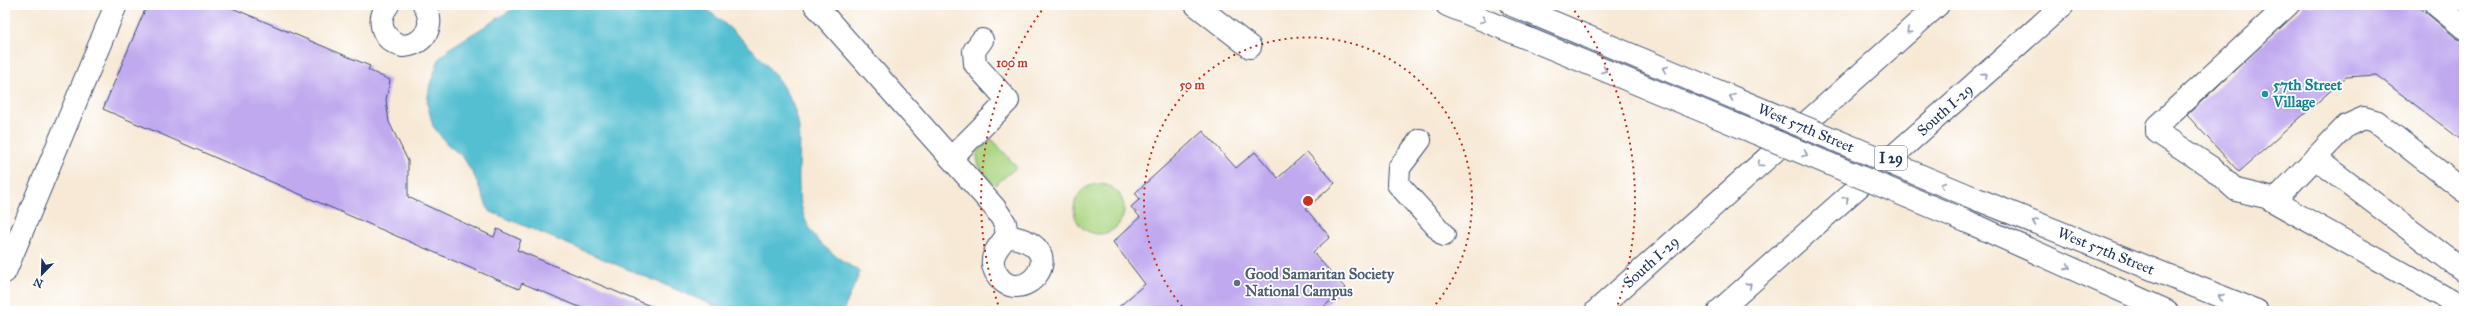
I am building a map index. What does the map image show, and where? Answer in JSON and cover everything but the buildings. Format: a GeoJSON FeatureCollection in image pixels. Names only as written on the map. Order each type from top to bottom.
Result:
{"type":"FeatureCollection","features":[{"type":"Feature","properties":{"kind":"main road"},"geometry":{"type":"LineString","coordinates":[[5,272],[116,5]]}},
{"type":"Feature","properties":{"kind":"main road"},"geometry":{"type":"LineString","coordinates":[[388,5],[381,17],[383,32],[388,39],[403,46],[420,42],[429,29],[430,20],[424,5]]}},
{"type":"Feature","properties":{"kind":"main road"},"geometry":{"type":"LineString","coordinates":[[815,5],[994,208],[1005,224],[1007,236]]}},
{"type":"Feature","properties":{"kind":"main road"},"geometry":{"type":"LineString","coordinates":[[1196,5],[1250,47]]}},
{"type":"Feature","properties":{"kind":"main road","name":"West 57th Street"},"geometry":{"type":"LineString","coordinates":[[1448,5],[1968,222],[2167,311]]}},
{"type":"Feature","properties":{"kind":"main road","name":"West 57th Street"},"geometry":{"type":"LineString","coordinates":[[1512,5],[1979,200],[2257,311]]}},
{"type":"Feature","properties":{"kind":"main road","name":"South I-29"},"geometry":{"type":"LineString","coordinates":[[1596,311],[1938,5]]}},
{"type":"Feature","properties":{"kind":"main road","name":"South I-29"},"geometry":{"type":"LineString","coordinates":[[1720,311],[2063,5]]}},
{"type":"Feature","properties":{"kind":"main road"},"geometry":{"type":"LineString","coordinates":[[2288,5],[2157,126],[2157,132],[2212,168],[2236,190],[2266,197],[2464,308]]}},
{"type":"Feature","properties":{"kind":"main road"},"geometry":{"type":"LineString","coordinates":[[2436,5],[2464,28]]}},
{"type":"Feature","properties":{"kind":"main road"},"geometry":{"type":"LineString","coordinates":[[951,158],[1008,101],[974,64],[974,51],[982,40]]}},
{"type":"Feature","properties":{"kind":"main road"},"geometry":{"type":"LineString","coordinates":[[2274,202],[2346,126],[2364,118],[2370,118],[2464,191]]}},
{"type":"Feature","properties":{"kind":"main road"},"geometry":{"type":"LineString","coordinates":[[1420,140],[1399,168],[1398,184],[1444,235]]}},
{"type":"Feature","properties":{"kind":"main road"},"geometry":{"type":"LineString","coordinates":[[2315,158],[2464,271]]}},
{"type":"Feature","properties":{"kind":"green space"},"geometry":{"type":"Polygon","coordinates":[[[992,139],[1017,167],[995,185],[982,171],[977,158],[977,152],[992,139]]]}},
{"type":"Feature","properties":{"kind":"green space"},"geometry":{"type":"Polygon","coordinates":[[[1094,184],[1104,184],[1117,191],[1124,204],[1124,214],[1117,227],[1104,234],[1094,234],[1085,230],[1078,223],[1074,214],[1074,204],[1078,195],[1085,188],[1094,184]]]}},
{"type":"Feature","properties":{"kind":"water"},"geometry":{"type":"Polygon","coordinates":[[[519,5],[701,5],[742,39],[768,66],[788,96],[795,111],[800,137],[799,186],[801,203],[804,217],[810,229],[829,251],[860,272],[843,311],[727,311],[489,211],[475,177],[463,157],[447,144],[433,126],[427,103],[430,84],[439,59],[450,48],[519,5]]]}},
{"type":"Feature","properties":{"kind":"place","name":"57th Street Village"},"geometry":{"type":"Point","coordinates":[2265,94]}},
{"type":"Feature","properties":{"kind":"place","name":"Good Samaritan Society National Campus"},"geometry":{"type":"Point","coordinates":[1237,283]}}]}
